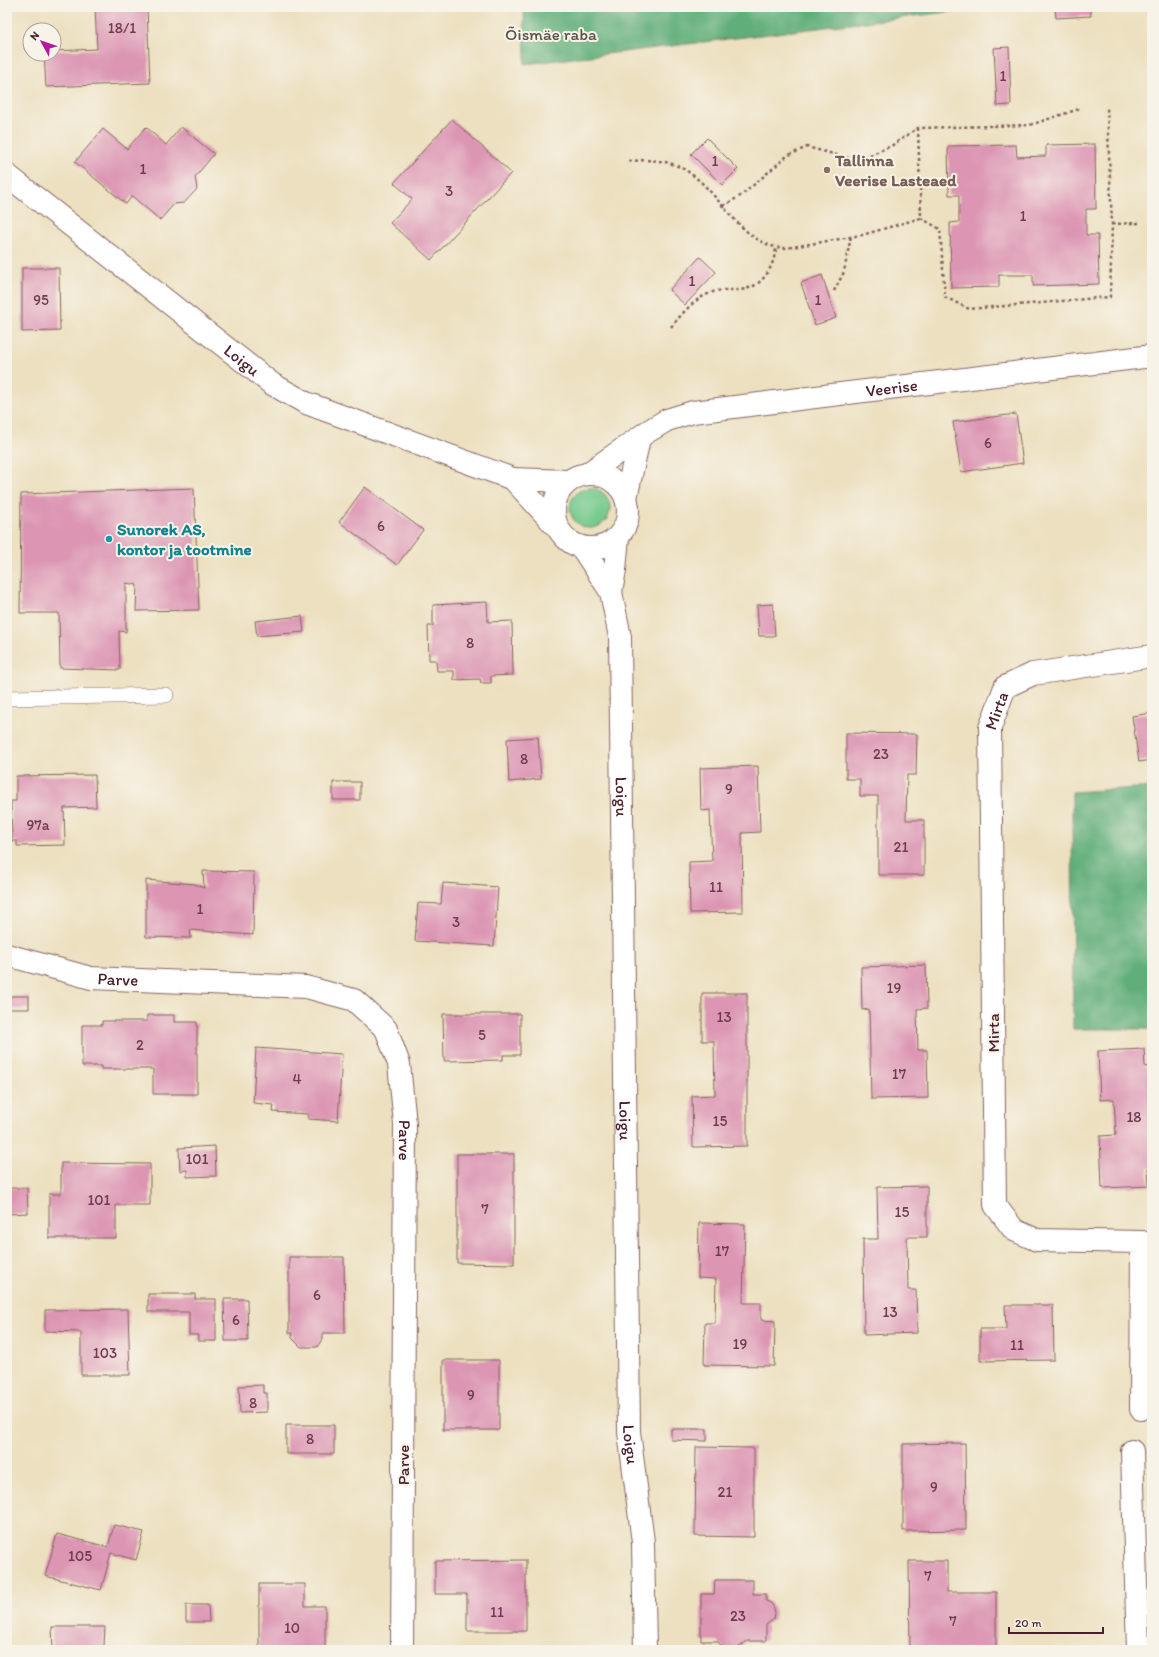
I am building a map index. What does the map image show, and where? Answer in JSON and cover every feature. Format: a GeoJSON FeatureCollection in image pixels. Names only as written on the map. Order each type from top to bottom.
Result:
{"type":"FeatureCollection","features":[{"type":"Feature","properties":{"kind":"street","name":"Loigu"},"geometry":{"type":"LineString","coordinates":[[7,175],[272,384],[306,403],[513,479],[577,477]]}},
{"type":"Feature","properties":{"kind":"street","name":"Veerise"},"geometry":{"type":"LineString","coordinates":[[577,477],[667,420],[693,412],[1152,356]]}},
{"type":"Feature","properties":{"kind":"street"},"geometry":{"type":"LineString","coordinates":[[626,498],[639,439]]}},
{"type":"Feature","properties":{"kind":"street"},"geometry":{"type":"LineString","coordinates":[[600,474],[611,479],[620,487],[626,498],[628,519],[618,537],[608,545],[595,548],[582,548],[571,543],[561,535],[555,525],[553,513],[554,501],[559,490],[577,477],[600,474]]}},
{"type":"Feature","properties":{"kind":"street","name":"Loigu"},"geometry":{"type":"LineString","coordinates":[[513,479],[555,525]]}},
{"type":"Feature","properties":{"kind":"street","name":"Loigu"},"geometry":{"type":"LineString","coordinates":[[618,537],[611,592],[620,644],[629,1432],[643,1542],[645,1650]]}},
{"type":"Feature","properties":{"kind":"street","name":"Loigu"},"geometry":{"type":"LineString","coordinates":[[582,548],[611,592]]}},
{"type":"Feature","properties":{"kind":"street","name":"Mirta"},"geometry":{"type":"LineString","coordinates":[[1141,1409],[1147,1241],[1037,1240],[1014,1230],[995,1205],[990,728],[1005,687],[1033,674],[1152,656]]}},
{"type":"Feature","properties":{"kind":"street","name":"Parve"},"geometry":{"type":"LineString","coordinates":[[7,955],[91,978],[306,987],[354,1000],[386,1029],[399,1064],[405,1124],[402,1650]]}},
{"type":"Feature","properties":{"kind":"street"},"geometry":{"type":"LineString","coordinates":[[1132,1451],[1138,1650]]}},
{"type":"Feature","properties":{"kind":"lane"},"geometry":{"type":"LineString","coordinates":[[7,698],[166,695]]}},
{"type":"Feature","properties":{"kind":"path"},"geometry":{"type":"LineString","coordinates":[[629,161],[649,159],[675,165],[693,176],[723,206],[739,225],[759,239],[776,248],[787,248],[862,235],[921,218],[940,229],[945,297],[969,309],[1110,297],[1112,224],[1107,108]]}},
{"type":"Feature","properties":{"kind":"path"},"geometry":{"type":"LineString","coordinates":[[723,206],[742,195],[787,156],[807,147],[852,159],[870,155],[891,146],[918,128],[1030,125],[1079,109]]}},
{"type":"Feature","properties":{"kind":"path"},"geometry":{"type":"LineString","coordinates":[[918,128],[921,218]]}},
{"type":"Feature","properties":{"kind":"path"},"geometry":{"type":"LineString","coordinates":[[1112,224],[1140,223]]}},
{"type":"Feature","properties":{"kind":"path"},"geometry":{"type":"LineString","coordinates":[[834,291],[844,272],[851,236]]}},
{"type":"Feature","properties":{"kind":"path"},"geometry":{"type":"LineString","coordinates":[[671,327],[696,302],[708,294],[726,289],[739,290],[758,285],[766,276],[775,258],[776,248]]}},
{"type":"Feature","properties":{"kind":"green space","name":"Õismäe raba"},"geometry":{"type":"Polygon","coordinates":[[[524,7],[988,7],[525,64],[524,7]]]}},
{"type":"Feature","properties":{"kind":"green space"},"geometry":{"type":"Polygon","coordinates":[[[594,488],[601,491],[607,497],[610,508],[609,516],[601,525],[594,528],[586,528],[579,525],[571,516],[570,504],[573,497],[582,489],[594,488]]]}},
{"type":"Feature","properties":{"kind":"green space"},"geometry":{"type":"Polygon","coordinates":[[[1152,787],[1152,1029],[1073,1029],[1072,792],[1152,787]]]}},
{"type":"Feature","properties":{"kind":"building"},"geometry":{"type":"Polygon","coordinates":[[[95,7],[147,7],[150,83],[46,87],[44,62],[62,62],[62,51],[97,49],[95,7]]]}},
{"type":"Feature","properties":{"kind":"building"},"geometry":{"type":"Polygon","coordinates":[[[1055,7],[1090,7],[1091,16],[1056,18],[1055,7]]]}},
{"type":"Feature","properties":{"kind":"building"},"geometry":{"type":"Polygon","coordinates":[[[1009,47],[1011,105],[997,106],[994,48],[1009,47]]]}},
{"type":"Feature","properties":{"kind":"building"},"geometry":{"type":"Polygon","coordinates":[[[452,119],[511,173],[431,260],[390,223],[412,199],[394,183],[452,119]]]}},
{"type":"Feature","properties":{"kind":"building"},"geometry":{"type":"Polygon","coordinates":[[[146,127],[166,145],[181,127],[214,154],[195,177],[197,189],[184,203],[174,204],[160,220],[132,196],[126,204],[75,162],[103,129],[127,149],[146,127]]]}},
{"type":"Feature","properties":{"kind":"building"},"geometry":{"type":"Polygon","coordinates":[[[707,138],[738,169],[722,185],[691,154],[707,138]]]}},
{"type":"Feature","properties":{"kind":"building"},"geometry":{"type":"Polygon","coordinates":[[[1095,144],[1096,209],[1086,209],[1086,235],[1098,235],[1099,284],[1033,286],[1033,275],[999,275],[999,287],[951,288],[950,223],[959,222],[959,195],[949,195],[948,146],[1016,145],[1017,157],[1046,156],[1046,145],[1095,144]]]}},
{"type":"Feature","properties":{"kind":"building"},"geometry":{"type":"Polygon","coordinates":[[[700,257],[716,272],[685,305],[669,290],[700,257]]]}},
{"type":"Feature","properties":{"kind":"building"},"geometry":{"type":"Polygon","coordinates":[[[22,268],[59,268],[60,331],[22,332],[22,268]]]}},
{"type":"Feature","properties":{"kind":"building"},"geometry":{"type":"Polygon","coordinates":[[[822,275],[836,318],[815,325],[801,283],[822,275]]]}},
{"type":"Feature","properties":{"kind":"building"},"geometry":{"type":"Polygon","coordinates":[[[1016,414],[1023,463],[961,472],[953,422],[1016,414]]]}},
{"type":"Feature","properties":{"kind":"building"},"geometry":{"type":"Polygon","coordinates":[[[365,487],[423,530],[397,565],[339,522],[365,487]]]}},
{"type":"Feature","properties":{"kind":"building","name":"Sunorek AS, kontor ja tootmine"},"geometry":{"type":"Polygon","coordinates":[[[194,488],[199,610],[136,611],[137,585],[126,583],[126,632],[119,631],[120,670],[60,668],[59,613],[20,613],[21,494],[194,488]]]}},
{"type":"Feature","properties":{"kind":"building"},"geometry":{"type":"Polygon","coordinates":[[[487,602],[488,622],[512,621],[513,675],[491,676],[491,683],[481,683],[480,679],[454,680],[454,671],[437,671],[436,660],[429,660],[428,626],[433,626],[433,605],[487,602]]]}},
{"type":"Feature","properties":{"kind":"building"},"geometry":{"type":"Polygon","coordinates":[[[773,604],[775,636],[759,636],[757,605],[773,604]]]}},
{"type":"Feature","properties":{"kind":"building"},"geometry":{"type":"Polygon","coordinates":[[[302,616],[304,632],[257,636],[255,621],[302,616]]]}},
{"type":"Feature","properties":{"kind":"building"},"geometry":{"type":"Polygon","coordinates":[[[1152,713],[1152,760],[1139,762],[1132,716],[1152,713]]]}},
{"type":"Feature","properties":{"kind":"building"},"geometry":{"type":"Polygon","coordinates":[[[846,733],[917,734],[916,775],[907,775],[906,820],[924,820],[924,875],[878,875],[878,796],[860,796],[860,779],[846,779],[846,733]]]}},
{"type":"Feature","properties":{"kind":"building"},"geometry":{"type":"Polygon","coordinates":[[[538,737],[541,779],[509,782],[507,739],[538,737]]]}},
{"type":"Feature","properties":{"kind":"building"},"geometry":{"type":"Polygon","coordinates":[[[758,766],[760,832],[742,833],[743,912],[690,913],[689,862],[712,861],[710,810],[701,811],[700,768],[758,766]]]}},
{"type":"Feature","properties":{"kind":"building"},"geometry":{"type":"Polygon","coordinates":[[[95,775],[96,807],[64,808],[65,845],[17,846],[17,841],[12,841],[11,801],[16,801],[16,776],[95,775]]]}},
{"type":"Feature","properties":{"kind":"building"},"geometry":{"type":"Polygon","coordinates":[[[333,782],[360,782],[360,800],[333,800],[333,782]]]}},
{"type":"Feature","properties":{"kind":"building"},"geometry":{"type":"Polygon","coordinates":[[[203,871],[254,872],[253,935],[190,930],[191,938],[146,937],[146,880],[195,884],[204,888],[203,871]]]}},
{"type":"Feature","properties":{"kind":"building"},"geometry":{"type":"Polygon","coordinates":[[[443,883],[498,887],[494,946],[415,941],[418,903],[441,904],[443,883]]]}},
{"type":"Feature","properties":{"kind":"building"},"geometry":{"type":"Polygon","coordinates":[[[926,965],[927,1008],[917,1009],[918,1050],[927,1050],[928,1098],[871,1099],[869,1009],[862,1010],[861,967],[926,965]]]}},
{"type":"Feature","properties":{"kind":"building"},"geometry":{"type":"Polygon","coordinates":[[[702,993],[747,993],[747,1146],[693,1147],[692,1096],[715,1095],[714,1041],[702,1041],[702,993]]]}},
{"type":"Feature","properties":{"kind":"building"},"geometry":{"type":"Polygon","coordinates":[[[7,996],[29,996],[29,1009],[7,1009],[7,996]]]}},
{"type":"Feature","properties":{"kind":"building"},"geometry":{"type":"Polygon","coordinates":[[[443,1014],[520,1014],[520,1055],[503,1055],[503,1060],[444,1061],[443,1014]]]}},
{"type":"Feature","properties":{"kind":"building"},"geometry":{"type":"Polygon","coordinates":[[[147,1015],[174,1015],[174,1022],[197,1022],[197,1094],[153,1094],[153,1069],[101,1069],[101,1066],[82,1066],[82,1025],[102,1025],[102,1021],[147,1021],[147,1015]]]}},
{"type":"Feature","properties":{"kind":"building"},"geometry":{"type":"Polygon","coordinates":[[[256,1048],[342,1054],[338,1121],[308,1119],[308,1114],[273,1112],[274,1105],[253,1103],[256,1048]]]}},
{"type":"Feature","properties":{"kind":"building"},"geometry":{"type":"Polygon","coordinates":[[[1144,1049],[1145,1067],[1152,1066],[1152,1168],[1148,1168],[1149,1186],[1102,1188],[1100,1136],[1116,1135],[1114,1099],[1100,1100],[1098,1051],[1144,1049]]]}},
{"type":"Feature","properties":{"kind":"building"},"geometry":{"type":"Polygon","coordinates":[[[215,1146],[216,1176],[187,1177],[187,1170],[180,1171],[179,1148],[215,1146]]]}},
{"type":"Feature","properties":{"kind":"building"},"geometry":{"type":"Polygon","coordinates":[[[457,1154],[514,1154],[514,1264],[457,1263],[457,1154]]]}},
{"type":"Feature","properties":{"kind":"building"},"geometry":{"type":"Polygon","coordinates":[[[61,1163],[150,1164],[150,1205],[116,1205],[116,1238],[49,1238],[49,1194],[61,1194],[61,1163]]]}},
{"type":"Feature","properties":{"kind":"building"},"geometry":{"type":"Polygon","coordinates":[[[927,1186],[927,1237],[907,1237],[908,1290],[916,1290],[917,1333],[864,1335],[863,1239],[878,1239],[877,1187],[927,1186]]]}},
{"type":"Feature","properties":{"kind":"building"},"geometry":{"type":"Polygon","coordinates":[[[7,1188],[27,1188],[28,1213],[7,1214],[7,1188]]]}},
{"type":"Feature","properties":{"kind":"building"},"geometry":{"type":"Polygon","coordinates":[[[699,1223],[745,1224],[743,1303],[761,1303],[761,1320],[775,1321],[774,1366],[704,1365],[705,1323],[715,1323],[716,1279],[698,1278],[699,1223]]]}},
{"type":"Feature","properties":{"kind":"building"},"geometry":{"type":"Polygon","coordinates":[[[289,1257],[344,1257],[345,1333],[323,1333],[323,1338],[317,1347],[301,1347],[292,1338],[292,1333],[289,1333],[289,1257]]]}},
{"type":"Feature","properties":{"kind":"building"},"geometry":{"type":"Polygon","coordinates":[[[148,1294],[195,1294],[195,1299],[216,1299],[216,1341],[198,1341],[198,1335],[189,1335],[189,1312],[148,1312],[148,1294]]]}},
{"type":"Feature","properties":{"kind":"building"},"geometry":{"type":"Polygon","coordinates":[[[224,1299],[247,1299],[248,1341],[225,1341],[224,1299]]]}},
{"type":"Feature","properties":{"kind":"building"},"geometry":{"type":"Polygon","coordinates":[[[1005,1305],[1053,1305],[1054,1360],[980,1361],[980,1329],[1006,1329],[1005,1305]]]}},
{"type":"Feature","properties":{"kind":"building"},"geometry":{"type":"Polygon","coordinates":[[[128,1309],[130,1375],[81,1375],[81,1332],[45,1331],[45,1310],[128,1309]]]}},
{"type":"Feature","properties":{"kind":"building"},"geometry":{"type":"Polygon","coordinates":[[[443,1360],[499,1360],[499,1430],[443,1430],[443,1360]]]}},
{"type":"Feature","properties":{"kind":"building"},"geometry":{"type":"Polygon","coordinates":[[[263,1385],[263,1393],[267,1393],[267,1412],[240,1413],[239,1386],[263,1385]]]}},
{"type":"Feature","properties":{"kind":"building"},"geometry":{"type":"Polygon","coordinates":[[[286,1425],[334,1425],[334,1454],[286,1454],[286,1425]]]}},
{"type":"Feature","properties":{"kind":"building"},"geometry":{"type":"Polygon","coordinates":[[[671,1429],[707,1429],[707,1441],[671,1440],[671,1429]]]}},
{"type":"Feature","properties":{"kind":"building"},"geometry":{"type":"Polygon","coordinates":[[[965,1443],[966,1530],[903,1531],[903,1444],[965,1443]]]}},
{"type":"Feature","properties":{"kind":"building"},"geometry":{"type":"Polygon","coordinates":[[[696,1447],[754,1448],[754,1537],[695,1536],[696,1447]]]}},
{"type":"Feature","properties":{"kind":"building"},"geometry":{"type":"Polygon","coordinates":[[[114,1525],[144,1532],[136,1560],[111,1553],[101,1590],[45,1576],[57,1534],[108,1547],[114,1525]]]}},
{"type":"Feature","properties":{"kind":"building"},"geometry":{"type":"Polygon","coordinates":[[[526,1560],[526,1631],[467,1631],[467,1594],[435,1594],[435,1561],[526,1560]]]}},
{"type":"Feature","properties":{"kind":"building"},"geometry":{"type":"Polygon","coordinates":[[[909,1561],[947,1561],[947,1592],[996,1592],[996,1650],[910,1650],[909,1561]]]}},
{"type":"Feature","properties":{"kind":"building"},"geometry":{"type":"Polygon","coordinates":[[[715,1580],[753,1580],[753,1594],[766,1594],[766,1601],[771,1603],[775,1613],[774,1619],[766,1625],[766,1641],[747,1641],[736,1650],[725,1650],[717,1641],[701,1641],[701,1594],[714,1594],[715,1580]]]}},
{"type":"Feature","properties":{"kind":"building"},"geometry":{"type":"Polygon","coordinates":[[[259,1584],[305,1584],[305,1606],[325,1606],[325,1650],[259,1650],[259,1584]]]}},
{"type":"Feature","properties":{"kind":"building"},"geometry":{"type":"Polygon","coordinates":[[[186,1605],[208,1605],[209,1622],[186,1622],[186,1605]]]}},
{"type":"Feature","properties":{"kind":"building"},"geometry":{"type":"Polygon","coordinates":[[[52,1627],[105,1627],[104,1646],[102,1646],[102,1650],[53,1650],[52,1627]]]}},
{"type":"Feature","properties":{"kind":"place","name":"Tallinna Veerise Lasteaed"},"geometry":{"type":"Point","coordinates":[827,170]}},
{"type":"Feature","properties":{"kind":"place","name":"Sunorek AS, kontor ja tootmine"},"geometry":{"type":"Point","coordinates":[109,539]}}]}
